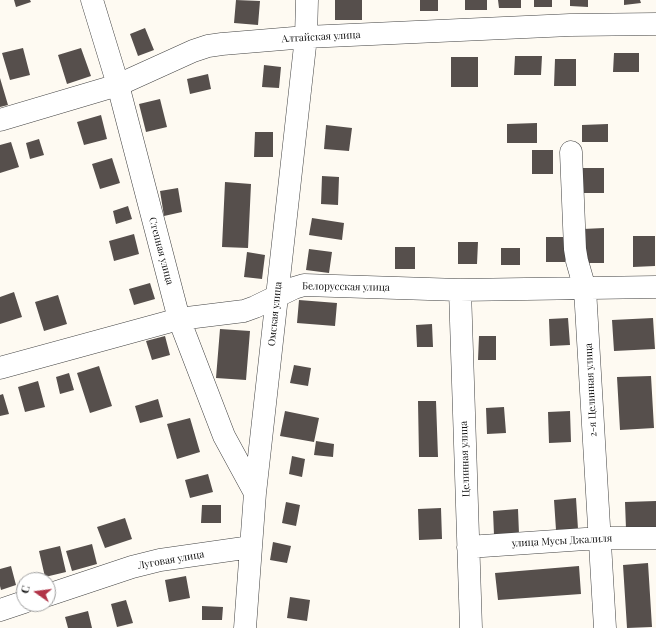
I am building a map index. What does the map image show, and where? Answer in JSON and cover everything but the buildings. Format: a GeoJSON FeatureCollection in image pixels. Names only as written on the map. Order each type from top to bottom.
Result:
{"type":"FeatureCollection","features":[{"type":"Feature","properties":{"kind":"street","name":"Степная улица"},"geometry":{"type":"LineString","coordinates":[[92,0],[118,85],[179,319],[224,436],[255,493]]}},
{"type":"Feature","properties":{"kind":"street","name":"Омская улица"},"geometry":{"type":"LineString","coordinates":[[245,628],[255,493],[306,37],[308,0]]}},
{"type":"Feature","properties":{"kind":"street","name":"Алтайская улица"},"geometry":{"type":"LineString","coordinates":[[0,120],[118,85],[208,46],[306,37],[570,25],[656,24]]}},
{"type":"Feature","properties":{"kind":"street","name":"2-я Целинная улица"},"geometry":{"type":"LineString","coordinates":[[571,152],[577,260],[585,289],[605,628]]}},
{"type":"Feature","properties":{"kind":"street","name":"Белорусская улица"},"geometry":{"type":"LineString","coordinates":[[0,368],[179,319],[244,311],[277,295],[304,285],[460,290],[656,287]]}},
{"type":"Feature","properties":{"kind":"street","name":"Целинная улица"},"geometry":{"type":"LineString","coordinates":[[460,290],[471,628]]}},
{"type":"Feature","properties":{"kind":"street","name":"улица Мусы Джалиля"},"geometry":{"type":"LineString","coordinates":[[468,547],[600,538],[656,538]]}},
{"type":"Feature","properties":{"kind":"street","name":"Луговая улица"},"geometry":{"type":"LineString","coordinates":[[56,592],[132,567],[160,560],[251,547]]}},
{"type":"Feature","properties":{"kind":"street"},"geometry":{"type":"LineString","coordinates":[[0,610],[16,605]]}}]}
